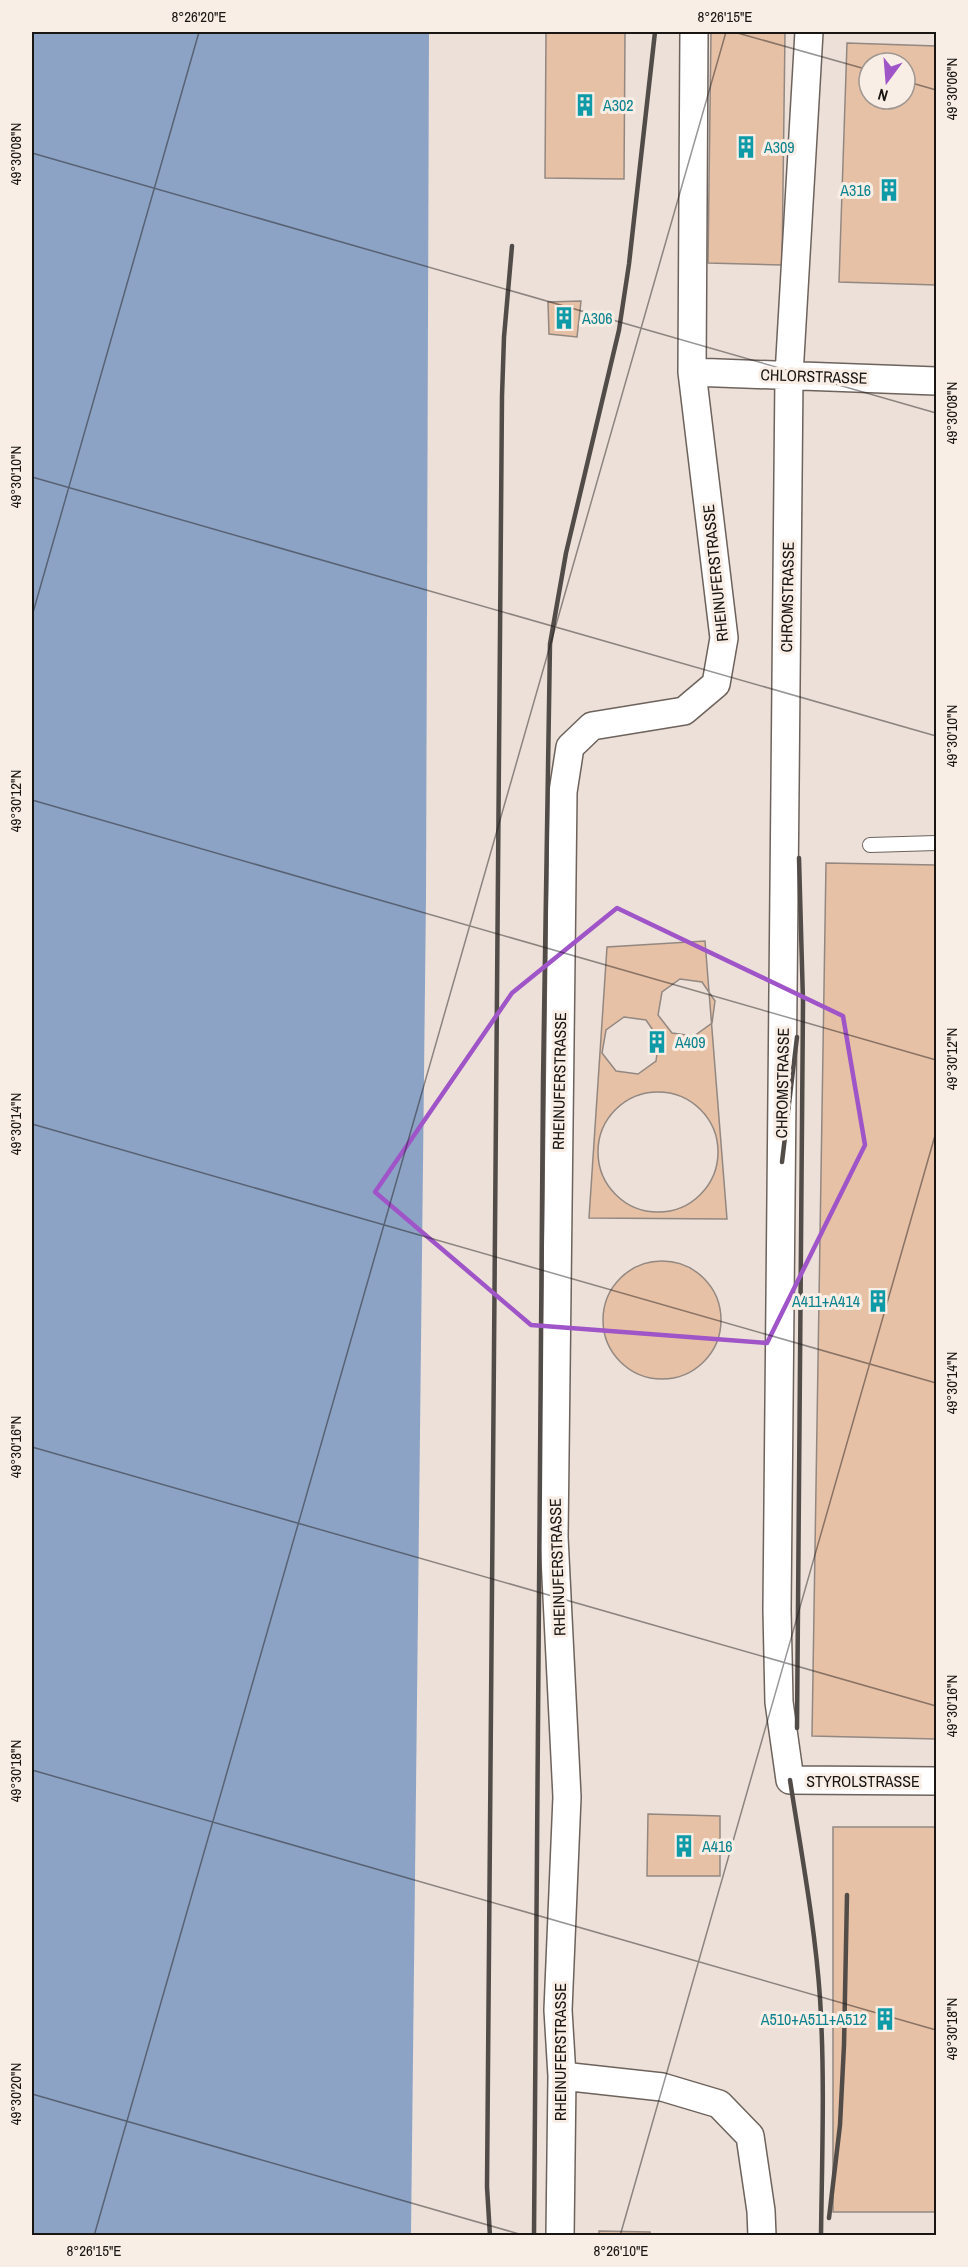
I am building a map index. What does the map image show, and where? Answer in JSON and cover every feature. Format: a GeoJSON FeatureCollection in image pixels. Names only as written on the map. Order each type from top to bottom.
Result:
{"type":"FeatureCollection","features":[{"type":"Feature","properties":{"kind":"street","name":"RHEINUFERSTRASSE"},"geometry":{"type":"LineString","coordinates":[[560,2235],[561,2076],[558,2010],[567,1797],[554,1537],[563,792],[570,747],[592,726],[684,711],[716,684],[724,638],[692,372],[694,32]]}},
{"type":"Feature","properties":{"kind":"street","name":"CHROMSTRASSE"},"geometry":{"type":"LineString","coordinates":[[790,1780],[779,1702],[778,1622],[789,375],[809,32]]}},
{"type":"Feature","properties":{"kind":"street","name":"CHLORSTRASSE"},"geometry":{"type":"LineString","coordinates":[[692,372],[936,381]]}},
{"type":"Feature","properties":{"kind":"street","name":"STYROLSTRASSE"},"geometry":{"type":"LineString","coordinates":[[790,1780],[936,1781]]}},
{"type":"Feature","properties":{"kind":"street"},"geometry":{"type":"LineString","coordinates":[[561,2076],[662,2087],[719,2103],[750,2136],[761,2211],[762,2235]]}},
{"type":"Feature","properties":{"kind":"lane"},"geometry":{"type":"LineString","coordinates":[[870,845],[936,843]]}},
{"type":"Feature","properties":{"kind":"highlighted area"},"geometry":{"type":"Polygon","coordinates":[[[617,908],[843,1016],[865,1145],[767,1343],[531,1325],[375,1192],[512,993],[617,908]]]}},
{"type":"Feature","properties":{"kind":"water"},"geometry":{"type":"Polygon","coordinates":[[[32,32],[429,32],[426,897],[411,2235],[32,2235],[32,32]]]}},
{"type":"Feature","properties":{"kind":"building","name":"A302"},"geometry":{"type":"Polygon","coordinates":[[[546,32],[625,32],[624,179],[545,178],[546,32]]]}},
{"type":"Feature","properties":{"kind":"building","name":"A309"},"geometry":{"type":"Polygon","coordinates":[[[711,32],[785,32],[782,265],[708,263],[711,32]]]}},
{"type":"Feature","properties":{"kind":"building","name":"A316"},"geometry":{"type":"Polygon","coordinates":[[[847,43],[936,46],[936,285],[839,282],[847,43]]]}},
{"type":"Feature","properties":{"kind":"building","name":"A306"},"geometry":{"type":"Polygon","coordinates":[[[581,301],[577,337],[549,334],[548,302],[581,301]]]}},
{"type":"Feature","properties":{"kind":"building","name":"A411+A414"},"geometry":{"type":"Polygon","coordinates":[[[826,863],[936,865],[936,1739],[812,1736],[826,863]]]}},
{"type":"Feature","properties":{"kind":"building","name":"A409"},"geometry":{"type":"Polygon","coordinates":[[[705,941],[727,1219],[589,1218],[607,947],[705,941]]]}},
{"type":"Feature","properties":{"kind":"building"},"geometry":{"type":"Polygon","coordinates":[[[680,979],[702,982],[715,1001],[712,1023],[694,1036],[672,1033],[658,1015],[662,992],[680,979]]]}},
{"type":"Feature","properties":{"kind":"building"},"geometry":{"type":"Polygon","coordinates":[[[624,1017],[646,1020],[659,1039],[656,1061],[638,1074],[616,1071],[602,1053],[606,1030],[624,1017]]]}},
{"type":"Feature","properties":{"kind":"building"},"geometry":{"type":"Polygon","coordinates":[[[658,1092],[681,1097],[700,1110],[713,1129],[718,1152],[713,1175],[700,1194],[681,1207],[658,1212],[635,1207],[616,1194],[603,1175],[598,1152],[603,1129],[616,1110],[635,1097],[658,1092]]]}},
{"type":"Feature","properties":{"kind":"building"},"geometry":{"type":"Polygon","coordinates":[[[662,1261],[685,1265],[704,1278],[717,1297],[721,1320],[717,1343],[704,1362],[685,1375],[662,1379],[639,1375],[620,1362],[607,1343],[603,1320],[607,1297],[620,1278],[639,1265],[662,1261]]]}},
{"type":"Feature","properties":{"kind":"building","name":"A416"},"geometry":{"type":"Polygon","coordinates":[[[648,1814],[720,1816],[720,1876],[647,1876],[648,1814]]]}},
{"type":"Feature","properties":{"kind":"building","name":"A510+A511+A512"},"geometry":{"type":"Polygon","coordinates":[[[833,1827],[936,1827],[936,2212],[833,2212],[833,1827]]]}},
{"type":"Feature","properties":{"kind":"building"},"geometry":{"type":"Polygon","coordinates":[[[599,2231],[650,2232],[650,2236],[599,2236],[599,2231]]]}},
{"type":"Feature","properties":{"kind":"railway"},"geometry":{"type":"LineString","coordinates":[[534,2236],[543,1081],[550,644],[566,553],[619,330],[629,264],[655,32]]}},
{"type":"Feature","properties":{"kind":"railway"},"geometry":{"type":"LineString","coordinates":[[490,2236],[487,2187],[502,396],[504,337],[512,246]]}},
{"type":"Feature","properties":{"kind":"railway"},"geometry":{"type":"LineString","coordinates":[[797,1728],[803,1002],[799,858]]}},
{"type":"Feature","properties":{"kind":"railway"},"geometry":{"type":"LineString","coordinates":[[782,1162],[797,1037]]}},
{"type":"Feature","properties":{"kind":"railway"},"geometry":{"type":"LineString","coordinates":[[790,1780],[811,1916],[820,1998],[823,2087],[821,2236]]}},
{"type":"Feature","properties":{"kind":"railway"},"geometry":{"type":"LineString","coordinates":[[829,2218],[840,2125],[847,1895]]}},
{"type":"Feature","properties":{"kind":"place","name":"A302"},"geometry":{"type":"Point","coordinates":[585,105]}},
{"type":"Feature","properties":{"kind":"place","name":"A309"},"geometry":{"type":"Point","coordinates":[746,147]}},
{"type":"Feature","properties":{"kind":"place","name":"A316"},"geometry":{"type":"Point","coordinates":[889,190]}},
{"type":"Feature","properties":{"kind":"place","name":"A306"},"geometry":{"type":"Point","coordinates":[564,318]}},
{"type":"Feature","properties":{"kind":"place","name":"A409"},"geometry":{"type":"Point","coordinates":[657,1042]}},
{"type":"Feature","properties":{"kind":"place","name":"A411+A414"},"geometry":{"type":"Point","coordinates":[878,1301]}},
{"type":"Feature","properties":{"kind":"place","name":"A416"},"geometry":{"type":"Point","coordinates":[684,1846]}},
{"type":"Feature","properties":{"kind":"place","name":"A510+A511+A512"},"geometry":{"type":"Point","coordinates":[885,2019]}}]}
